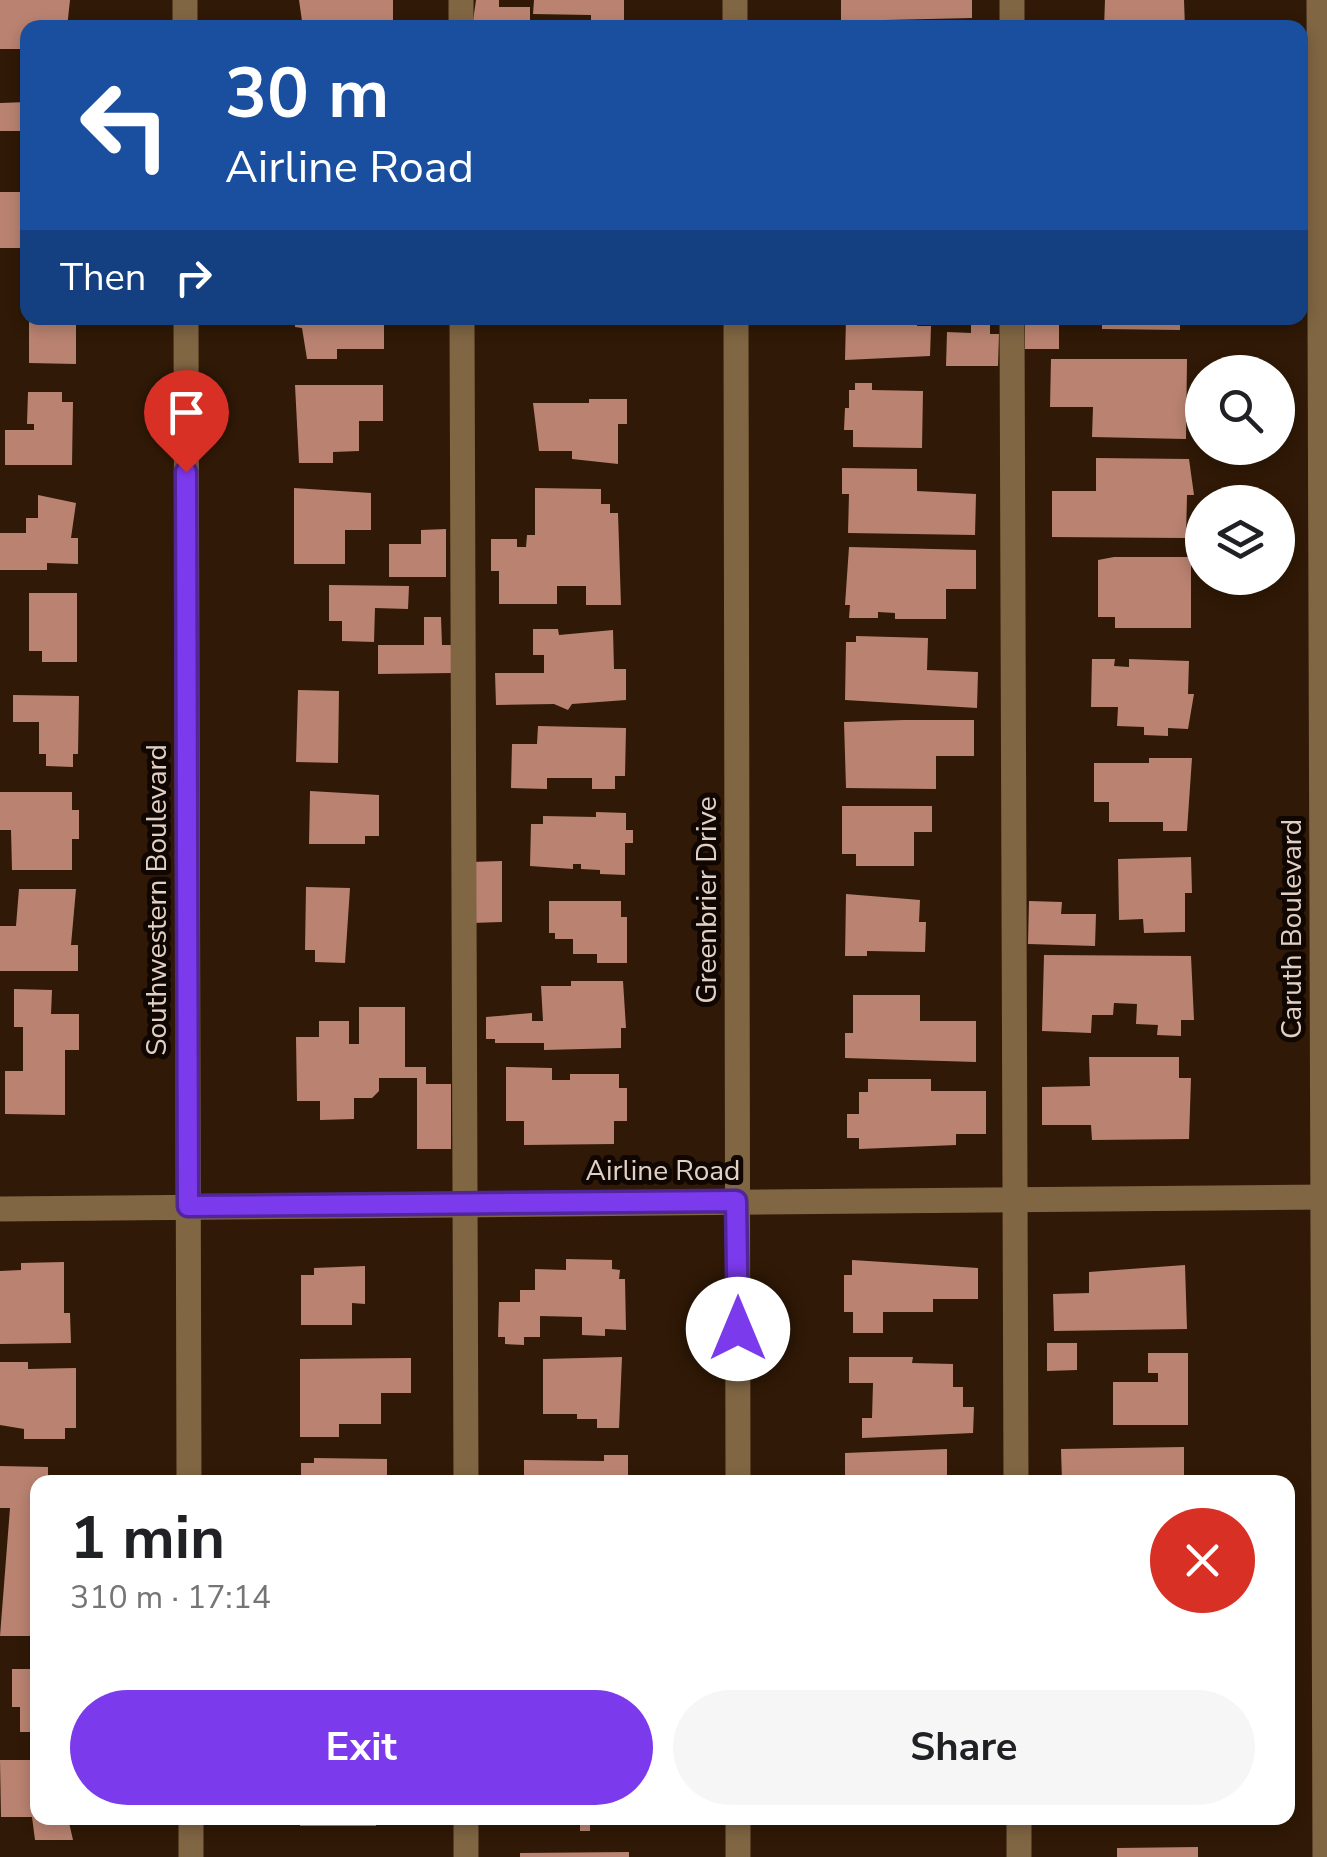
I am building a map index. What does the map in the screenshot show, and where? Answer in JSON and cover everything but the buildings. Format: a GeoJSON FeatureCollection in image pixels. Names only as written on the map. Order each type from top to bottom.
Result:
{"type":"FeatureCollection","features":[{"type":"Feature","properties":{"kind":"street","name":"Caruth Boulevard"},"geometry":{"type":"LineString","coordinates":[[1319,0],[1325,1857]]}},
{"type":"Feature","properties":{"kind":"street","name":"Southwestern Boulevard"},"geometry":{"type":"LineString","coordinates":[[186,325],[189,1475]]}},
{"type":"Feature","properties":{"kind":"street"},"geometry":{"type":"LineString","coordinates":[[462,325],[466,1475]]}},
{"type":"Feature","properties":{"kind":"street","name":"Greenbrier Drive"},"geometry":{"type":"LineString","coordinates":[[736,325],[738,1475]]}},
{"type":"Feature","properties":{"kind":"street"},"geometry":{"type":"LineString","coordinates":[[1012,325],[1016,1475]]}},
{"type":"Feature","properties":{"kind":"street","name":"Airline Road"},"geometry":{"type":"LineString","coordinates":[[0,1209],[1325,1197]]}},
{"type":"Feature","properties":{"kind":"street"},"geometry":{"type":"LineString","coordinates":[[191,1825],[191,1857]]}},
{"type":"Feature","properties":{"kind":"street"},"geometry":{"type":"LineString","coordinates":[[466,1825],[466,1857]]}},
{"type":"Feature","properties":{"kind":"street"},"geometry":{"type":"LineString","coordinates":[[738,1825],[738,1857]]}},
{"type":"Feature","properties":{"kind":"street"},"geometry":{"type":"LineString","coordinates":[[1019,1825],[1019,1857]]}},
{"type":"Feature","properties":{"kind":"route"},"geometry":{"type":"LineString","coordinates":[[186,472],[188,1206],[736,1201],[738,1329]]}}]}
